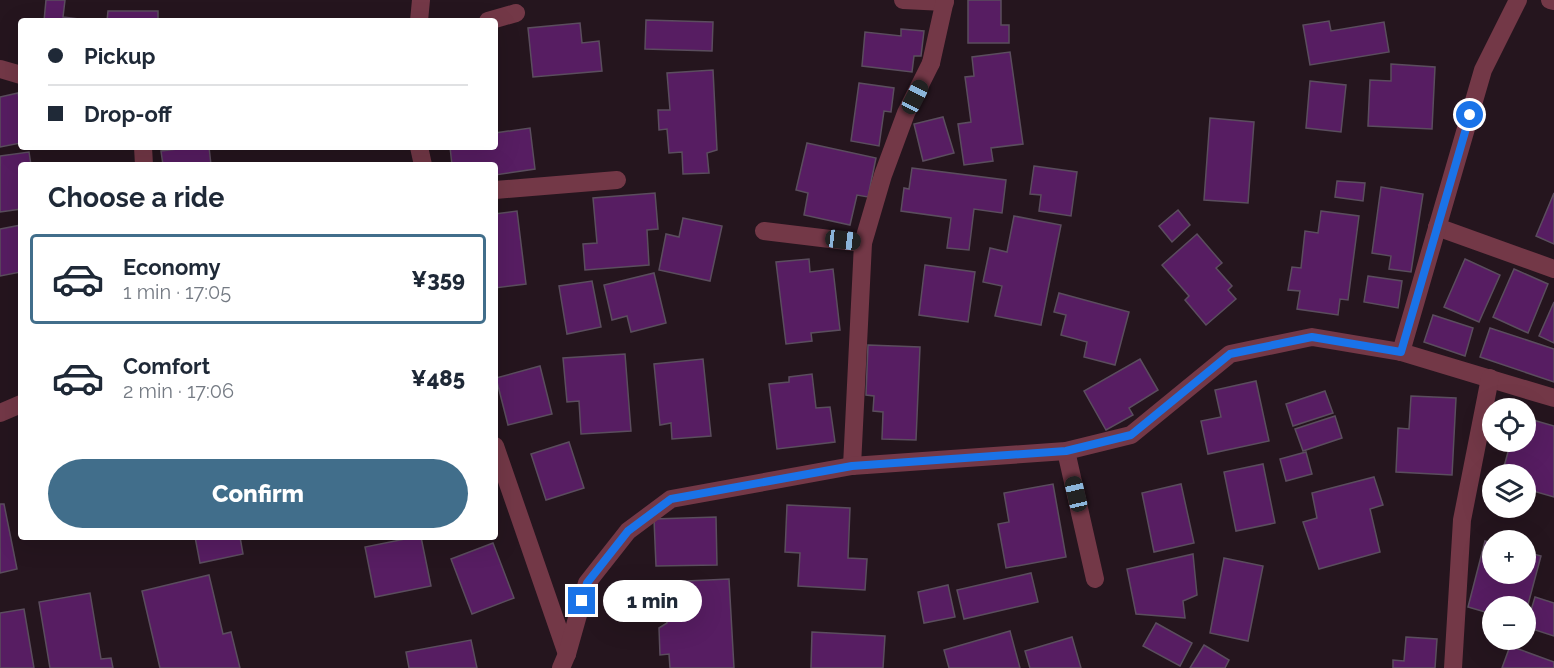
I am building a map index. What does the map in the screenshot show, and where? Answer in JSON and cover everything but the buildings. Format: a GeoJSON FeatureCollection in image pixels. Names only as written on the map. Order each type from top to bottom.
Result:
{"type":"FeatureCollection","features":[{"type":"Feature","properties":{"kind":"street"},"geometry":{"type":"LineString","coordinates":[[419,18],[421,0]]}},
{"type":"Feature","properties":{"kind":"street"},"geometry":{"type":"LineString","coordinates":[[852,466],[863,243],[883,174],[906,113],[932,63],[945,1],[903,0]]}},
{"type":"Feature","properties":{"kind":"street"},"geometry":{"type":"LineString","coordinates":[[1401,352],[1483,70],[1518,0]]}},
{"type":"Feature","properties":{"kind":"street"},"geometry":{"type":"LineString","coordinates":[[498,18],[516,13]]}},
{"type":"Feature","properties":{"kind":"street"},"geometry":{"type":"LineString","coordinates":[[0,69],[18,74]]}},
{"type":"Feature","properties":{"kind":"street"},"geometry":{"type":"LineString","coordinates":[[498,190],[617,180]]}},
{"type":"Feature","properties":{"kind":"street"},"geometry":{"type":"LineString","coordinates":[[1437,227],[1554,269]]}},
{"type":"Feature","properties":{"kind":"street"},"geometry":{"type":"LineString","coordinates":[[764,231],[863,243]]}},
{"type":"Feature","properties":{"kind":"street"},"geometry":{"type":"LineString","coordinates":[[564,661],[587,583],[628,531],[671,499],[852,466],[1066,451],[1131,435],[1230,354],[1312,337],[1401,352],[1554,398]]}},
{"type":"Feature","properties":{"kind":"street"},"geometry":{"type":"LineString","coordinates":[[1453,668],[1462,520],[1490,378]]}},
{"type":"Feature","properties":{"kind":"street"},"geometry":{"type":"LineString","coordinates":[[0,413],[18,405]]}},
{"type":"Feature","properties":{"kind":"street"},"geometry":{"type":"LineString","coordinates":[[1066,451],[1095,579]]}},
{"type":"Feature","properties":{"kind":"street"},"geometry":{"type":"LineString","coordinates":[[498,455],[564,661]]}},
{"type":"Feature","properties":{"kind":"route"},"geometry":{"type":"LineString","coordinates":[[582,601],[587,583],[628,531],[671,499],[852,466],[1066,451],[1131,435],[1230,354],[1312,337],[1401,352],[1470,115]]}}]}
